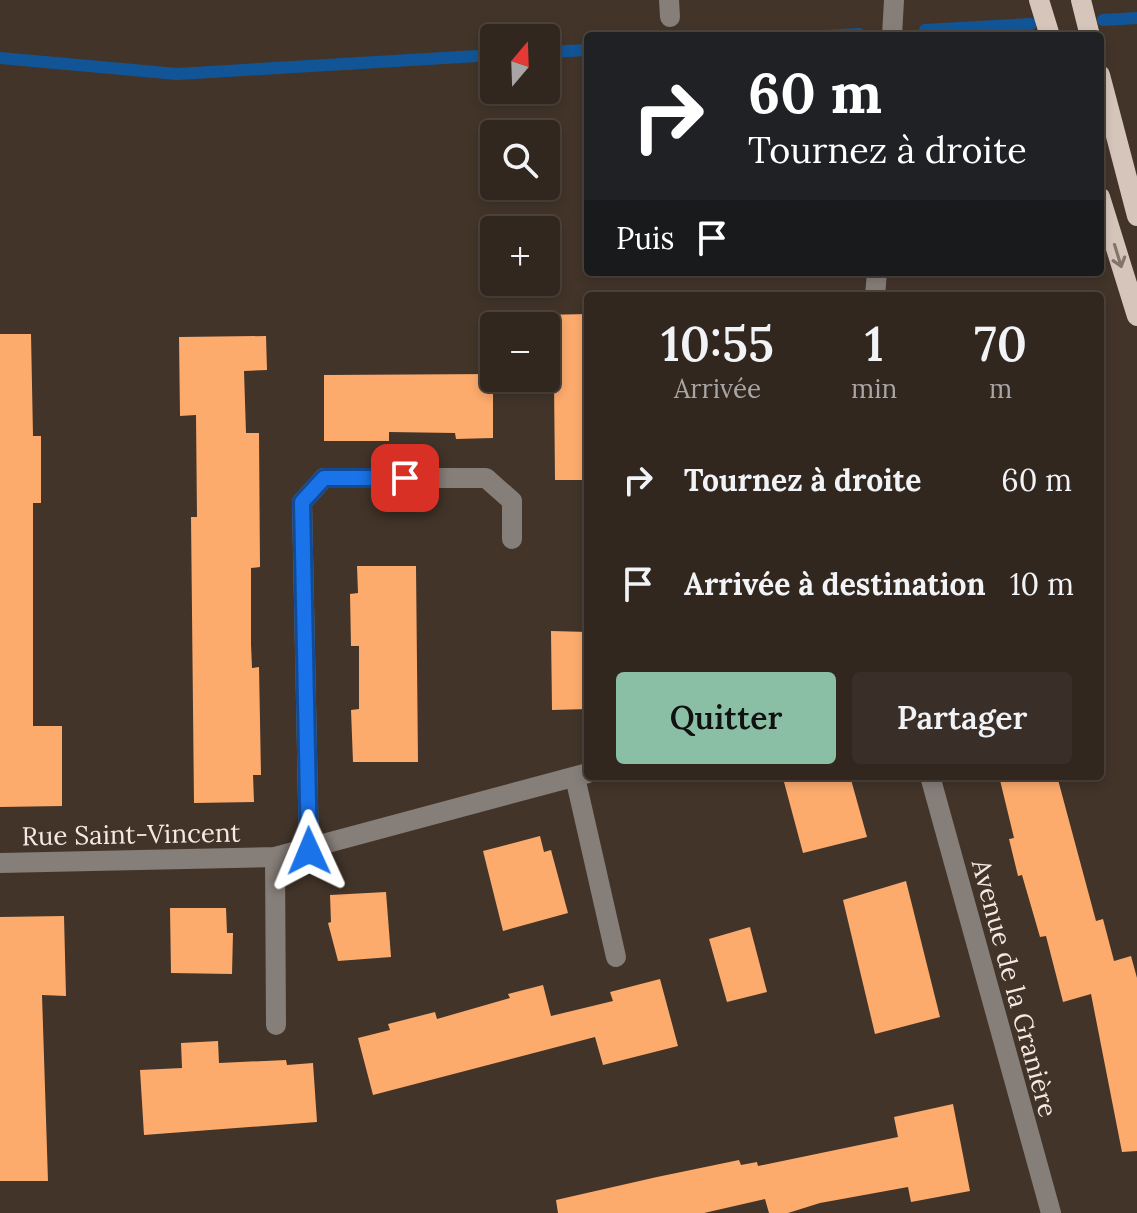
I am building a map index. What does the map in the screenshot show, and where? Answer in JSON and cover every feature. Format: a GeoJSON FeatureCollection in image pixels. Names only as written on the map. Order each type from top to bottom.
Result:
{"type":"FeatureCollection","features":[{"type":"Feature","properties":{"kind":"main road"},"geometry":{"type":"LineString","coordinates":[[1039,0],[1049,32]]}},
{"type":"Feature","properties":{"kind":"main road"},"geometry":{"type":"LineString","coordinates":[[1081,0],[1089,32]]}},
{"type":"Feature","properties":{"kind":"main road"},"geometry":{"type":"LineString","coordinates":[[1104,90],[1137,216]]}},
{"type":"Feature","properties":{"kind":"main road"},"geometry":{"type":"LineString","coordinates":[[1104,210],[1137,316]]}},
{"type":"Feature","properties":{"kind":"street"},"geometry":{"type":"LineString","coordinates":[[892,32],[894,0]]}},
{"type":"Feature","properties":{"kind":"street"},"geometry":{"type":"LineString","coordinates":[[309,851],[302,502],[324,478],[486,478],[512,501],[512,539]]}},
{"type":"Feature","properties":{"kind":"street"},"geometry":{"type":"LineString","coordinates":[[581,775],[616,957]]}},
{"type":"Feature","properties":{"kind":"street","name":"Rue Saint-Vincent"},"geometry":{"type":"LineString","coordinates":[[0,863],[275,857],[309,851],[581,775]]}},
{"type":"Feature","properties":{"kind":"street","name":"Avenue de la Granière"},"geometry":{"type":"LineString","coordinates":[[931,780],[1051,1213]]}},
{"type":"Feature","properties":{"kind":"street"},"geometry":{"type":"LineString","coordinates":[[275,857],[276,1025]]}},
{"type":"Feature","properties":{"kind":"building"},"geometry":{"type":"Polygon","coordinates":[[[584,314],[584,480],[555,480],[554,392],[560,392],[560,315],[584,314]]]}},
{"type":"Feature","properties":{"kind":"building"},"geometry":{"type":"Polygon","coordinates":[[[0,334],[31,334],[33,436],[41,436],[41,503],[33,503],[33,726],[62,726],[62,806],[0,807],[0,334]]]}},
{"type":"Feature","properties":{"kind":"building"},"geometry":{"type":"Polygon","coordinates":[[[266,336],[267,370],[244,371],[246,433],[259,433],[260,567],[251,568],[251,644],[252,668],[259,667],[261,775],[253,775],[254,802],[194,803],[191,517],[197,517],[196,415],[180,416],[179,337],[266,336]]]}},
{"type":"Feature","properties":{"kind":"building"},"geometry":{"type":"Polygon","coordinates":[[[480,374],[480,392],[493,392],[493,438],[456,439],[455,433],[389,432],[389,441],[324,441],[324,375],[480,374]]]}},
{"type":"Feature","properties":{"kind":"building"},"geometry":{"type":"Polygon","coordinates":[[[357,566],[416,566],[418,762],[353,762],[351,710],[359,709],[359,646],[351,646],[350,594],[358,593],[357,566]]]}},
{"type":"Feature","properties":{"kind":"building"},"geometry":{"type":"Polygon","coordinates":[[[551,631],[584,632],[584,709],[552,710],[551,631]]]}},
{"type":"Feature","properties":{"kind":"building"},"geometry":{"type":"Polygon","coordinates":[[[851,780],[867,837],[803,853],[784,782],[851,780]]]}},
{"type":"Feature","properties":{"kind":"building"},"geometry":{"type":"Polygon","coordinates":[[[1000,780],[1058,780],[1096,921],[1103,919],[1114,961],[1131,956],[1137,978],[1137,1151],[1122,1152],[1091,994],[1063,1002],[1046,936],[1040,937],[1022,875],[1018,876],[1009,839],[1014,838],[1000,780]]]}},
{"type":"Feature","properties":{"kind":"building"},"geometry":{"type":"Polygon","coordinates":[[[540,836],[544,852],[551,850],[568,913],[503,931],[483,851],[540,836]]]}},
{"type":"Feature","properties":{"kind":"building"},"geometry":{"type":"Polygon","coordinates":[[[906,881],[940,1017],[875,1034],[843,900],[906,881]]]}},
{"type":"Feature","properties":{"kind":"building"},"geometry":{"type":"Polygon","coordinates":[[[386,892],[391,957],[338,961],[328,923],[331,922],[330,895],[386,892]]]}},
{"type":"Feature","properties":{"kind":"building"},"geometry":{"type":"Polygon","coordinates":[[[170,908],[226,908],[227,933],[233,933],[232,974],[171,973],[170,908]]]}},
{"type":"Feature","properties":{"kind":"building"},"geometry":{"type":"Polygon","coordinates":[[[64,916],[66,996],[42,995],[48,1181],[0,1181],[0,917],[64,916]]]}},
{"type":"Feature","properties":{"kind":"building"},"geometry":{"type":"Polygon","coordinates":[[[750,927],[767,992],[727,1002],[709,939],[750,927]]]}},
{"type":"Feature","properties":{"kind":"building"},"geometry":{"type":"Polygon","coordinates":[[[660,979],[678,1046],[603,1065],[595,1037],[373,1095],[358,1038],[390,1030],[388,1024],[435,1012],[437,1019],[543,985],[551,1016],[613,1001],[610,992],[660,979]]]}},
{"type":"Feature","properties":{"kind":"building"},"geometry":{"type":"Polygon","coordinates":[[[218,1041],[219,1063],[286,1060],[287,1065],[313,1063],[317,1122],[144,1135],[140,1070],[182,1068],[181,1043],[218,1041]]]}},
{"type":"Feature","properties":{"kind":"building"},"geometry":{"type":"Polygon","coordinates":[[[953,1104],[970,1191],[911,1202],[908,1187],[820,1203],[788,1213],[769,1213],[765,1199],[704,1213],[558,1213],[556,1200],[657,1177],[739,1160],[741,1165],[757,1162],[758,1166],[898,1137],[894,1117],[953,1104]]]}},
{"type":"Feature","properties":{"kind":"waterway"},"geometry":{"type":"LineString","coordinates":[[1103,20],[1137,18]]}},
{"type":"Feature","properties":{"kind":"waterway"},"geometry":{"type":"LineString","coordinates":[[925,30],[1031,24]]}},
{"type":"Feature","properties":{"kind":"waterway"},"geometry":{"type":"LineString","coordinates":[[560,51],[584,50]]}},
{"type":"Feature","properties":{"kind":"waterway"},"geometry":{"type":"LineString","coordinates":[[0,58],[177,74],[480,56]]}},
{"type":"Feature","properties":{"kind":"route"},"geometry":{"type":"LineString","coordinates":[[309,851],[302,502],[324,478],[405,478]]}}]}
